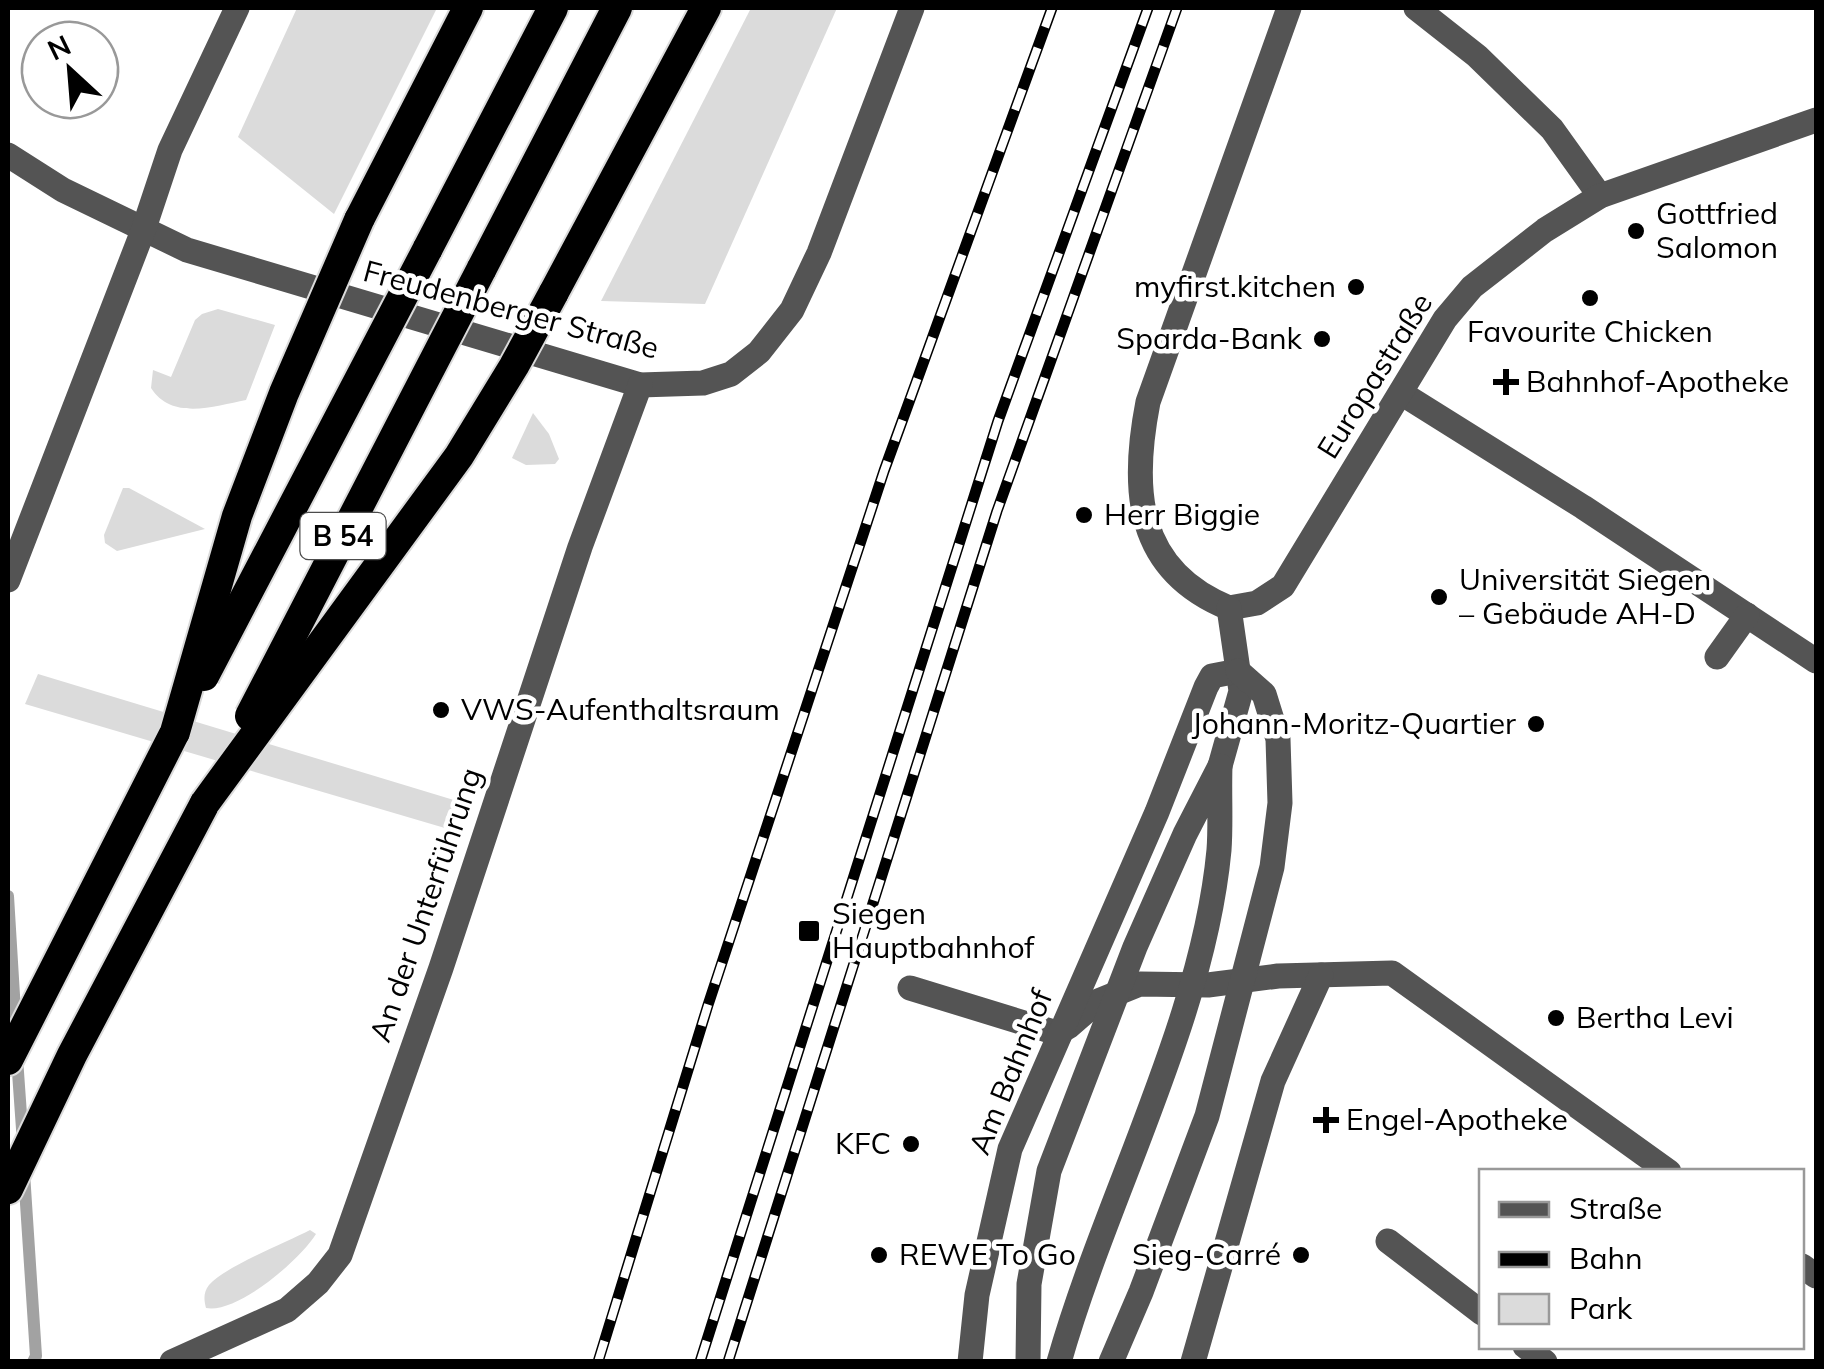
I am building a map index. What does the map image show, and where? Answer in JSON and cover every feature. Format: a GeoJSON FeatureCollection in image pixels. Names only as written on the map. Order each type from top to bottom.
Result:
{"type":"FeatureCollection","features":[{"type":"Feature","properties":{"kind":"highway"},"geometry":{"type":"LineString","coordinates":[[175,732],[237,516],[284,393],[359,220],[468,8]]}},
{"type":"Feature","properties":{"kind":"highway","name":"B 54"},"geometry":{"type":"LineString","coordinates":[[8,1060],[553,8]]}},
{"type":"Feature","properties":{"kind":"highway","name":"B 54"},"geometry":{"type":"LineString","coordinates":[[8,1188],[72,1055],[617,8]]}},
{"type":"Feature","properties":{"kind":"highway"},"geometry":{"type":"LineString","coordinates":[[206,803],[459,456],[514,366],[706,8]]}},
{"type":"Feature","properties":{"kind":"street"},"geometry":{"type":"LineString","coordinates":[[8,580],[144,228],[170,150],[237,8]]}},
{"type":"Feature","properties":{"kind":"street","name":"Freudenberger Straße"},"geometry":{"type":"LineString","coordinates":[[8,155],[63,190],[187,250],[640,385],[704,383],[731,374],[760,352],[792,310],[819,254],[912,8]]}},
{"type":"Feature","properties":{"kind":"street"},"geometry":{"type":"LineString","coordinates":[[1079,1043],[1115,982],[1220,766],[1238,705],[1238,671],[1229,608],[1189,584],[1146,530],[1139,491],[1141,440],[1148,402],[1289,8]]}},
{"type":"Feature","properties":{"kind":"street"},"geometry":{"type":"LineString","coordinates":[[1416,8],[1477,56],[1552,129],[1600,196]]}},
{"type":"Feature","properties":{"kind":"street","name":"Europastraße"},"geometry":{"type":"LineString","coordinates":[[1229,608],[1257,603],[1283,586],[1445,318],[1472,287],[1545,230],[1600,196],[1816,120]]}},
{"type":"Feature","properties":{"kind":"street","name":"An der Unterführung"},"geometry":{"type":"LineString","coordinates":[[172,1362],[287,1310],[318,1283],[340,1255],[441,968],[580,547],[640,385]]}},
{"type":"Feature","properties":{"kind":"street"},"geometry":{"type":"LineString","coordinates":[[1402,393],[1816,661]]}},
{"type":"Feature","properties":{"kind":"street"},"geometry":{"type":"LineString","coordinates":[[1716,657],[1747,616]]}},
{"type":"Feature","properties":{"kind":"street"},"geometry":{"type":"LineString","coordinates":[[1111,1362],[1207,1116],[1272,867],[1280,803],[1278,739],[1264,694],[1238,671]]}},
{"type":"Feature","properties":{"kind":"street","name":"Am Bahnhof"},"geometry":{"type":"LineString","coordinates":[[970,1362],[977,1295],[1010,1149],[1079,1043],[1206,686],[1212,676],[1238,671]]}},
{"type":"Feature","properties":{"kind":"street"},"geometry":{"type":"LineString","coordinates":[[1059,1362],[1103,1208],[1152,1103],[1195,983],[1219,851],[1220,766]]}},
{"type":"Feature","properties":{"kind":"street"},"geometry":{"type":"LineString","coordinates":[[1115,982],[1195,983],[1392,972],[1666,1169]]}},
{"type":"Feature","properties":{"kind":"street"},"geometry":{"type":"LineString","coordinates":[[1194,1362],[1273,1081],[1322,975]]}},
{"type":"Feature","properties":{"kind":"street"},"geometry":{"type":"LineString","coordinates":[[1028,1362],[1029,1284],[1049,1171],[1079,1043],[1098,1001],[1115,982]]}},
{"type":"Feature","properties":{"kind":"street"},"geometry":{"type":"LineString","coordinates":[[1195,983],[1197,1032]]}},
{"type":"Feature","properties":{"kind":"street"},"geometry":{"type":"LineString","coordinates":[[910,988],[1079,1043]]}},
{"type":"Feature","properties":{"kind":"street"},"geometry":{"type":"LineString","coordinates":[[1042,1203],[1063,1186]]}},
{"type":"Feature","properties":{"kind":"street"},"geometry":{"type":"LineString","coordinates":[[1388,1242],[1479,1311]]}},
{"type":"Feature","properties":{"kind":"green space"},"geometry":{"type":"Polygon","coordinates":[[[297,8],[437,8],[334,214],[238,137],[297,8]]]}},
{"type":"Feature","properties":{"kind":"green space"},"geometry":{"type":"Polygon","coordinates":[[[751,8],[837,8],[705,304],[601,301],[751,8]]]}},
{"type":"Feature","properties":{"kind":"green space"},"geometry":{"type":"Polygon","coordinates":[[[218,309],[275,325],[246,400],[195,409],[170,405],[151,388],[153,370],[171,377],[195,320],[218,309]]]}},
{"type":"Feature","properties":{"kind":"green space"},"geometry":{"type":"Polygon","coordinates":[[[533,413],[549,434],[559,459],[555,464],[526,465],[512,458],[533,413]]]}},
{"type":"Feature","properties":{"kind":"green space"},"geometry":{"type":"Polygon","coordinates":[[[123,488],[205,529],[117,551],[105,543],[104,535],[123,488]]]}},
{"type":"Feature","properties":{"kind":"green space"},"geometry":{"type":"Polygon","coordinates":[[[38,674],[467,804],[455,831],[25,704],[38,674]]]}},
{"type":"Feature","properties":{"kind":"green space"},"geometry":{"type":"Polygon","coordinates":[[[310,1230],[316,1234],[308,1245],[267,1283],[234,1303],[206,1308],[206,1291],[217,1278],[310,1230]]]}},
{"type":"Feature","properties":{"kind":"waterway"},"geometry":{"type":"LineString","coordinates":[[8,896],[16,1028]]}},
{"type":"Feature","properties":{"kind":"waterway"},"geometry":{"type":"LineString","coordinates":[[17,1058],[23,1143]]}},
{"type":"Feature","properties":{"kind":"waterway"},"geometry":{"type":"LineString","coordinates":[[24,1173],[36,1356],[33,1362]]}},
{"type":"Feature","properties":{"kind":"railway"},"geometry":{"type":"LineString","coordinates":[[598,1362],[708,1005],[884,471],[1052,8]]}},
{"type":"Feature","properties":{"kind":"railway"},"geometry":{"type":"LineString","coordinates":[[700,1362],[998,421],[1148,8]]}},
{"type":"Feature","properties":{"kind":"railway"},"geometry":{"type":"LineString","coordinates":[[728,1362],[997,511],[1177,8]]}},
{"type":"Feature","properties":{"kind":"place","name":"Gottfried Salomon"},"geometry":{"type":"Point","coordinates":[1636,231]}},
{"type":"Feature","properties":{"kind":"place","name":"myfirst.kitchen"},"geometry":{"type":"Point","coordinates":[1356,287]}},
{"type":"Feature","properties":{"kind":"place","name":"Favourite Chicken"},"geometry":{"type":"Point","coordinates":[1590,298]}},
{"type":"Feature","properties":{"kind":"place","name":"Sparda-Bank"},"geometry":{"type":"Point","coordinates":[1322,339]}},
{"type":"Feature","properties":{"kind":"place","name":"Bahnhof-Apotheke"},"geometry":{"type":"Point","coordinates":[1506,382]}},
{"type":"Feature","properties":{"kind":"place","name":"Herr Biggie"},"geometry":{"type":"Point","coordinates":[1084,515]}},
{"type":"Feature","properties":{"kind":"place","name":"Universität Siegen – Gebäude AH-D"},"geometry":{"type":"Point","coordinates":[1439,597]}},
{"type":"Feature","properties":{"kind":"place","name":"VWS-Aufenthaltsraum"},"geometry":{"type":"Point","coordinates":[441,710]}},
{"type":"Feature","properties":{"kind":"place","name":"Johann-Moritz-Quartier"},"geometry":{"type":"Point","coordinates":[1536,724]}},
{"type":"Feature","properties":{"kind":"place","name":"Siegen Hauptbahnhof"},"geometry":{"type":"Point","coordinates":[809,931]}},
{"type":"Feature","properties":{"kind":"place","name":"Bertha Levi"},"geometry":{"type":"Point","coordinates":[1556,1018]}},
{"type":"Feature","properties":{"kind":"place","name":"Engel-Apotheke"},"geometry":{"type":"Point","coordinates":[1326,1120]}},
{"type":"Feature","properties":{"kind":"place","name":"KFC"},"geometry":{"type":"Point","coordinates":[911,1144]}},
{"type":"Feature","properties":{"kind":"place","name":"REWE To Go"},"geometry":{"type":"Point","coordinates":[879,1255]}},
{"type":"Feature","properties":{"kind":"place","name":"Sieg-Carré"},"geometry":{"type":"Point","coordinates":[1301,1255]}}]}
